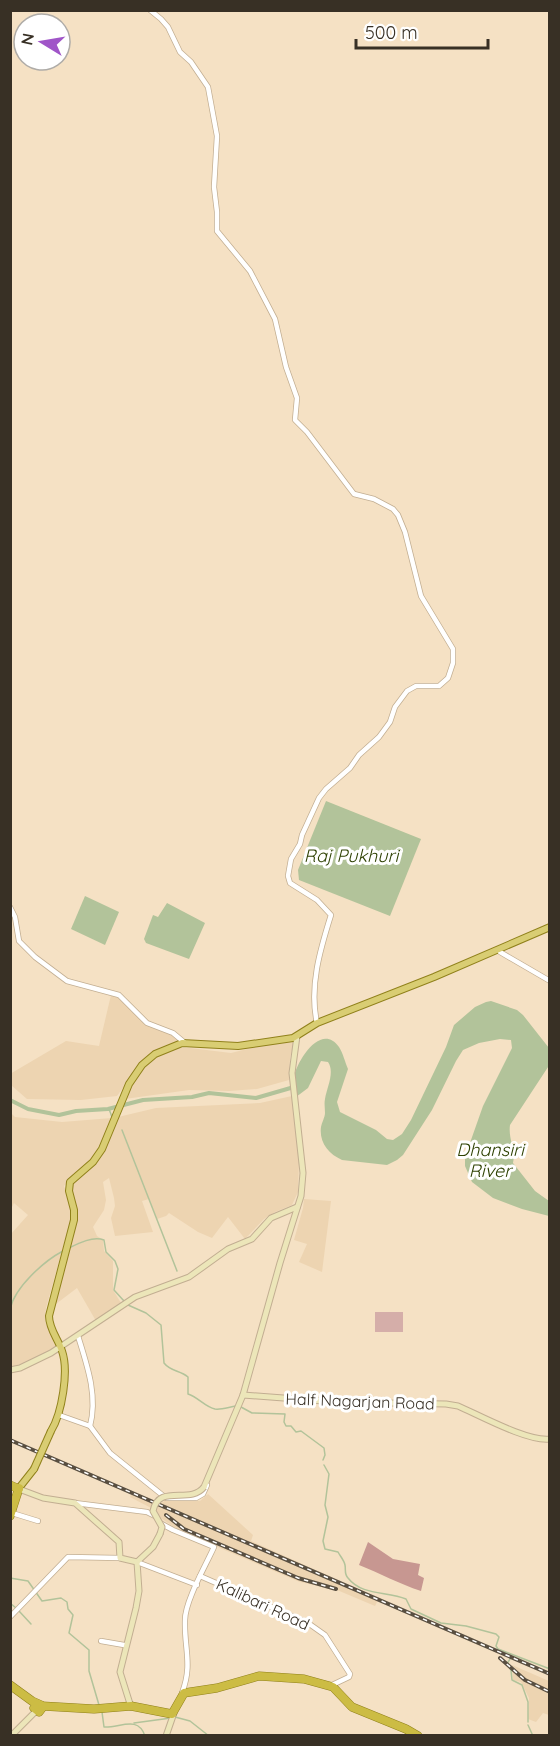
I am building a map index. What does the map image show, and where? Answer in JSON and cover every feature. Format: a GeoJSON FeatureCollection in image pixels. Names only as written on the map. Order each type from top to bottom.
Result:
{"type":"FeatureCollection","features":[{"type":"Feature","properties":{"kind":"highway"},"geometry":{"type":"LineString","coordinates":[[11,1513],[17,1488]]}},
{"type":"Feature","properties":{"kind":"highway"},"geometry":{"type":"LineString","coordinates":[[10,1687],[38,1708],[131,1708],[174,1713],[182,1693],[217,1689],[266,1676],[295,1677],[330,1686],[338,1690],[352,1707],[418,1736]]}},
{"type":"Feature","properties":{"kind":"main road"},"geometry":{"type":"LineString","coordinates":[[131,1708],[119,1679],[124,1645],[135,1606],[137,1562],[153,1547],[162,1529],[153,1512],[155,1505],[160,1498],[166,1495],[195,1494],[204,1486],[243,1395],[301,1196],[303,1173],[292,1076],[297,1038],[317,1023],[549,928]]}},
{"type":"Feature","properties":{"kind":"main road"},"geometry":{"type":"LineString","coordinates":[[137,1562],[120,1558],[119,1542],[75,1503],[43,1498],[17,1488],[34,1469],[59,1415],[65,1367],[61,1347],[51,1328],[49,1316],[74,1220],[69,1186],[72,1180],[96,1158],[110,1132],[124,1093],[142,1065],[163,1051],[186,1044],[241,1048],[297,1038],[316,1027],[500,952],[549,928]]}},
{"type":"Feature","properties":{"kind":"main road"},"geometry":{"type":"LineString","coordinates":[[10,1370],[20,1368],[61,1347],[135,1297],[189,1277],[228,1249],[252,1239],[272,1218],[297,1208]]}},
{"type":"Feature","properties":{"kind":"main road"},"geometry":{"type":"LineString","coordinates":[[286,1213],[294,1217]]}},
{"type":"Feature","properties":{"kind":"main road","name":"Half Nagarjan Road"},"geometry":{"type":"LineString","coordinates":[[243,1395],[346,1402],[446,1404],[458,1406],[526,1435],[542,1440],[549,1439]]}},
{"type":"Feature","properties":{"kind":"main road"},"geometry":{"type":"LineString","coordinates":[[131,1708],[120,1672],[139,1591],[137,1575]]}},
{"type":"Feature","properties":{"kind":"main road"},"geometry":{"type":"LineString","coordinates":[[12,1736],[38,1708]]}},
{"type":"Feature","properties":{"kind":"main road"},"geometry":{"type":"LineString","coordinates":[[166,1736],[174,1713]]}},
{"type":"Feature","properties":{"kind":"street"},"geometry":{"type":"LineString","coordinates":[[150,10],[168,27],[180,51],[191,62],[208,87],[217,136],[214,184],[217,231],[250,271],[276,320],[286,367],[297,398],[295,420],[307,432],[354,494],[374,499],[393,509],[401,522],[422,598],[454,652],[452,668],[445,681],[437,687],[413,687],[407,691],[395,707],[390,722],[379,737],[319,798],[289,866],[290,883],[317,900],[331,915],[324,937],[314,992],[313,1002],[317,1023]]}},
{"type":"Feature","properties":{"kind":"street"},"geometry":{"type":"LineString","coordinates":[[10,907],[15,917],[19,941],[35,957],[67,981],[118,995],[147,1023],[173,1033],[186,1044]]}},
{"type":"Feature","properties":{"kind":"street"},"geometry":{"type":"LineString","coordinates":[[500,952],[549,981]]}},
{"type":"Feature","properties":{"kind":"street"},"geometry":{"type":"LineString","coordinates":[[78,1336],[93,1389],[94,1409],[90,1426]]}},
{"type":"Feature","properties":{"kind":"street"},"geometry":{"type":"LineString","coordinates":[[59,1415],[90,1426],[98,1439],[116,1458],[165,1497],[196,1498],[203,1494],[212,1467]]}},
{"type":"Feature","properties":{"kind":"street"},"geometry":{"type":"LineString","coordinates":[[75,1503],[147,1512],[173,1529],[214,1547],[200,1576],[185,1617],[189,1670],[182,1693]]}},
{"type":"Feature","properties":{"kind":"street"},"geometry":{"type":"LineString","coordinates":[[11,1513],[38,1521]]}},
{"type":"Feature","properties":{"kind":"street"},"geometry":{"type":"LineString","coordinates":[[160,1523],[207,1544]]}},
{"type":"Feature","properties":{"kind":"street"},"geometry":{"type":"LineString","coordinates":[[10,1617],[68,1557],[120,1558]]}},
{"type":"Feature","properties":{"kind":"street"},"geometry":{"type":"LineString","coordinates":[[137,1562],[197,1585]]}},
{"type":"Feature","properties":{"kind":"street","name":"Kalibari Road"},"geometry":{"type":"LineString","coordinates":[[200,1576],[303,1620],[325,1635],[350,1674],[349,1677],[330,1686]]}},
{"type":"Feature","properties":{"kind":"street"},"geometry":{"type":"LineString","coordinates":[[101,1641],[124,1645]]}},
{"type":"Feature","properties":{"kind":"shaded area"},"geometry":{"type":"Polygon","coordinates":[[[111,995],[120,999],[147,1024],[168,1032],[179,1040],[143,1060],[117,1096],[81,1100],[27,1099],[11,1085],[10,1074],[66,1041],[99,1046],[111,995]]]}},
{"type":"Feature","properties":{"kind":"shaded area"},"geometry":{"type":"Polygon","coordinates":[[[294,1042],[290,1058],[289,1080],[257,1089],[189,1090],[125,1099],[132,1082],[147,1063],[177,1048],[231,1053],[259,1046],[294,1042]]]}},
{"type":"Feature","properties":{"kind":"shaded area"},"geometry":{"type":"Polygon","coordinates":[[[292,1096],[299,1161],[298,1192],[292,1205],[264,1219],[245,1239],[228,1217],[212,1238],[198,1232],[169,1213],[157,1219],[149,1199],[142,1201],[153,1232],[115,1236],[111,1218],[115,1206],[109,1178],[103,1182],[106,1200],[104,1210],[93,1227],[97,1236],[103,1240],[104,1251],[113,1261],[113,1290],[121,1303],[96,1321],[77,1288],[52,1307],[76,1217],[71,1185],[93,1164],[107,1145],[118,1117],[156,1108],[260,1103],[292,1096]]]}},
{"type":"Feature","properties":{"kind":"shaded area"},"geometry":{"type":"Polygon","coordinates":[[[11,1113],[15,1117],[62,1122],[112,1118],[105,1138],[94,1156],[64,1186],[72,1209],[71,1219],[46,1308],[45,1321],[57,1346],[31,1361],[11,1367],[11,1234],[28,1215],[14,1203],[11,1209],[11,1113]]]}},
{"type":"Feature","properties":{"kind":"shaded area"},"geometry":{"type":"Polygon","coordinates":[[[304,1199],[331,1201],[322,1272],[299,1262],[307,1244],[294,1240],[304,1199]]]}},
{"type":"Feature","properties":{"kind":"shaded area"},"geometry":{"type":"Polygon","coordinates":[[[375,1312],[403,1312],[403,1332],[375,1332],[375,1312]]]}},
{"type":"Feature","properties":{"kind":"shaded area"},"geometry":{"type":"Polygon","coordinates":[[[133,1492],[160,1504],[169,1498],[200,1501],[208,1494],[253,1535],[251,1541],[378,1600],[375,1606],[337,1590],[300,1582],[182,1532],[159,1517],[153,1509],[130,1497],[133,1492]]]}},
{"type":"Feature","properties":{"kind":"shaded area"},"geometry":{"type":"Polygon","coordinates":[[[368,1542],[393,1559],[420,1564],[418,1575],[424,1578],[421,1591],[359,1565],[368,1542]]]}},
{"type":"Feature","properties":{"kind":"shaded area"},"geometry":{"type":"Polygon","coordinates":[[[512,1665],[549,1681],[549,1715],[543,1713],[536,1722],[528,1719],[529,1698],[521,1682],[513,1680],[512,1665]]]}},
{"type":"Feature","properties":{"kind":"water","name":"Raj Pukhuri"},"geometry":{"type":"Polygon","coordinates":[[[326,801],[421,839],[390,916],[299,880],[298,870],[326,801]]]}},
{"type":"Feature","properties":{"kind":"water"},"geometry":{"type":"Polygon","coordinates":[[[85,896],[119,912],[105,945],[71,929],[85,896]]]}},
{"type":"Feature","properties":{"kind":"water"},"geometry":{"type":"Polygon","coordinates":[[[167,903],[205,923],[189,959],[146,943],[144,939],[153,915],[158,917],[167,903]]]}},
{"type":"Feature","properties":{"kind":"water","name":"Dhansiri River"},"geometry":{"type":"Polygon","coordinates":[[[491,1001],[517,1010],[549,1048],[550,1064],[510,1125],[510,1130],[514,1154],[513,1163],[535,1191],[549,1201],[549,1216],[493,1198],[472,1182],[465,1166],[465,1157],[483,1106],[512,1048],[511,1040],[500,1039],[479,1043],[463,1050],[432,1110],[403,1155],[387,1165],[342,1160],[333,1154],[323,1142],[321,1127],[331,1075],[328,1062],[321,1061],[308,1088],[296,1097],[294,1077],[305,1054],[318,1041],[332,1040],[339,1047],[348,1069],[337,1102],[340,1112],[376,1130],[387,1139],[393,1140],[402,1134],[411,1120],[454,1025],[475,1007],[491,1001]]]}},
{"type":"Feature","properties":{"kind":"waterway","name":"Dhansiri River"},"geometry":{"type":"LineString","coordinates":[[10,1100],[28,1109],[59,1115],[76,1111],[108,1109],[143,1100],[192,1097],[209,1093],[256,1098],[294,1087]]}},
{"type":"Feature","properties":{"kind":"waterway"},"geometry":{"type":"LineString","coordinates":[[109,1109],[112,1117]]}},
{"type":"Feature","properties":{"kind":"waterway"},"geometry":{"type":"LineString","coordinates":[[122,1130],[177,1271]]}},
{"type":"Feature","properties":{"kind":"waterway"},"geometry":{"type":"LineString","coordinates":[[69,1248],[91,1239],[104,1240],[106,1252],[115,1261],[118,1269],[114,1290],[124,1301]]}},
{"type":"Feature","properties":{"kind":"waterway"},"geometry":{"type":"LineString","coordinates":[[10,1309],[18,1292],[31,1276],[47,1261],[63,1251]]}},
{"type":"Feature","properties":{"kind":"waterway"},"geometry":{"type":"LineString","coordinates":[[128,1305],[146,1313],[161,1325],[164,1363],[188,1377],[188,1394],[215,1409],[236,1406]]}},
{"type":"Feature","properties":{"kind":"waterway"},"geometry":{"type":"LineString","coordinates":[[241,1407],[252,1413],[285,1414],[286,1426],[291,1426],[296,1432],[301,1431],[324,1448],[323,1460]]}},
{"type":"Feature","properties":{"kind":"waterway"},"geometry":{"type":"LineString","coordinates":[[324,1465],[329,1474],[325,1505],[328,1517],[323,1541],[325,1549],[338,1552],[344,1563],[346,1575],[354,1584],[360,1588],[406,1599],[411,1609],[441,1623],[466,1626],[496,1634],[499,1637],[496,1646],[498,1649],[550,1669]]}},
{"type":"Feature","properties":{"kind":"waterway"},"geometry":{"type":"LineString","coordinates":[[10,1578],[28,1581],[42,1601],[61,1598],[67,1602],[68,1609],[73,1615],[69,1633],[89,1650],[89,1671],[99,1705]]}},
{"type":"Feature","properties":{"kind":"waterway"},"geometry":{"type":"LineString","coordinates":[[10,1603],[16,1608]]}},
{"type":"Feature","properties":{"kind":"waterway"},"geometry":{"type":"LineString","coordinates":[[19,1611],[31,1624]]}},
{"type":"Feature","properties":{"kind":"waterway"},"geometry":{"type":"LineString","coordinates":[[510,1659],[507,1664],[511,1670],[512,1680],[522,1685],[528,1702],[528,1722]]}},
{"type":"Feature","properties":{"kind":"waterway"},"geometry":{"type":"LineString","coordinates":[[102,1712],[104,1727],[133,1724],[138,1726],[145,1736]]}},
{"type":"Feature","properties":{"kind":"waterway"},"geometry":{"type":"LineString","coordinates":[[175,1717],[190,1721],[209,1736]]}},
{"type":"Feature","properties":{"kind":"waterway"},"geometry":{"type":"LineString","coordinates":[[134,1723],[171,1718]]}},
{"type":"Feature","properties":{"kind":"waterway"},"geometry":{"type":"LineString","coordinates":[[528,1725],[533,1736]]}},
{"type":"Feature","properties":{"kind":"railway"},"geometry":{"type":"LineString","coordinates":[[10,1440],[550,1674]]}},
{"type":"Feature","properties":{"kind":"railway"},"geometry":{"type":"LineString","coordinates":[[166,1515],[184,1529],[298,1578],[336,1589]]}},
{"type":"Feature","properties":{"kind":"railway"},"geometry":{"type":"LineString","coordinates":[[500,1658],[525,1680],[550,1692]]}}]}
